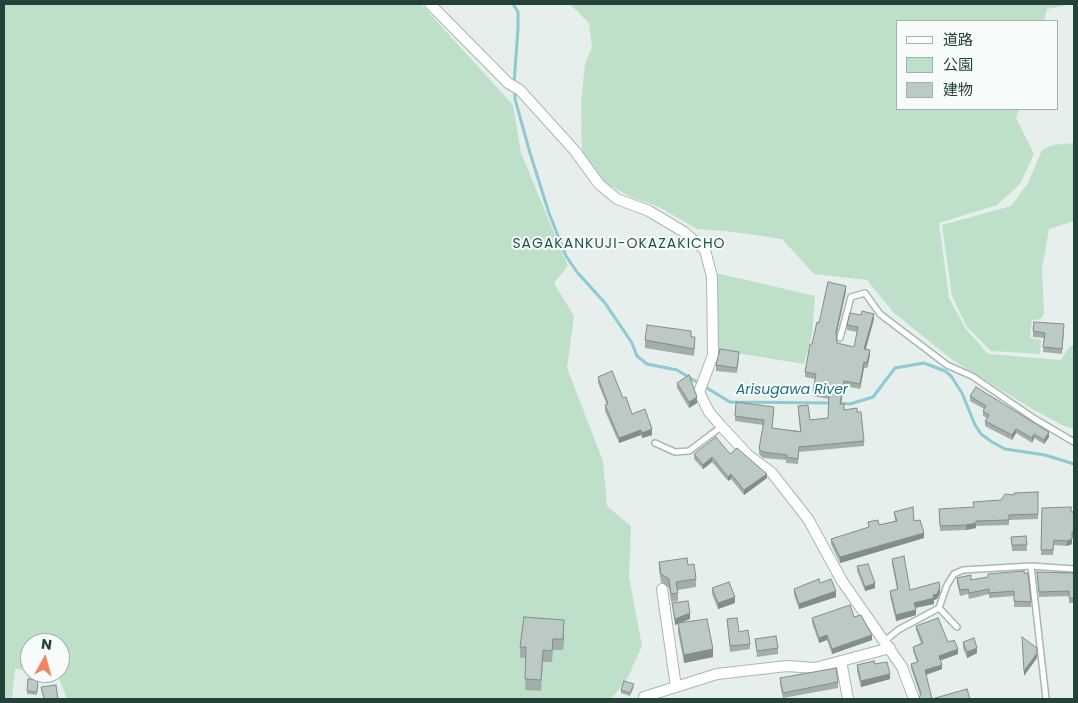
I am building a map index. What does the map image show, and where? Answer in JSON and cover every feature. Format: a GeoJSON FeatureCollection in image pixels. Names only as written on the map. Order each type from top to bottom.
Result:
{"type":"FeatureCollection","features":[{"type":"Feature","properties":{"kind":"street"},"geometry":{"type":"LineString","coordinates":[[430,4],[508,83],[520,90],[575,151],[599,184],[617,199],[649,211],[684,232],[705,250],[712,277],[713,355],[699,392],[710,412],[722,427],[748,455],[772,473],[808,519],[842,581],[888,644],[902,667],[914,699]]}},
{"type":"Feature","properties":{"kind":"street"},"geometry":{"type":"LineString","coordinates":[[662,589],[676,687]]}},
{"type":"Feature","properties":{"kind":"street"},"geometry":{"type":"LineString","coordinates":[[644,699],[644,697],[717,674],[787,666],[815,668],[888,644]]}},
{"type":"Feature","properties":{"kind":"street"},"geometry":{"type":"LineString","coordinates":[[841,661],[848,699]]}},
{"type":"Feature","properties":{"kind":"lane"},"geometry":{"type":"LineString","coordinates":[[840,338],[851,297],[865,294],[880,314],[947,365],[972,376],[1035,419],[1074,442]]}},
{"type":"Feature","properties":{"kind":"lane"},"geometry":{"type":"LineString","coordinates":[[656,443],[675,452],[689,451],[722,427]]}},
{"type":"Feature","properties":{"kind":"lane"},"geometry":{"type":"LineString","coordinates":[[888,644],[898,630],[939,608],[947,584],[954,574],[963,570],[1031,566],[1074,569]]}},
{"type":"Feature","properties":{"kind":"lane"},"geometry":{"type":"LineString","coordinates":[[1031,566],[1046,699]]}},
{"type":"Feature","properties":{"kind":"lane"},"geometry":{"type":"LineString","coordinates":[[939,608],[957,627]]}},
{"type":"Feature","properties":{"kind":"green space"},"geometry":{"type":"Polygon","coordinates":[[[4,4],[421,4],[513,105],[521,153],[568,266],[554,283],[574,316],[567,368],[603,461],[607,506],[631,526],[629,577],[642,646],[627,679],[611,699],[67,699],[61,683],[70,683],[70,633],[20,633],[20,669],[15,669],[12,699],[4,699],[4,4]]]}},
{"type":"Feature","properties":{"kind":"green space"},"geometry":{"type":"Polygon","coordinates":[[[570,4],[1074,4],[1047,9],[1044,20],[896,20],[896,110],[1019,110],[1016,118],[1034,154],[1020,184],[997,205],[939,223],[949,298],[966,329],[988,354],[1061,360],[1069,347],[1074,345],[1074,429],[1064,426],[1034,410],[951,359],[893,312],[867,280],[814,274],[782,239],[697,229],[659,207],[631,197],[607,184],[582,157],[581,102],[585,64],[592,47],[589,23],[570,4]]]}},
{"type":"Feature","properties":{"kind":"green space"},"geometry":{"type":"Polygon","coordinates":[[[1074,143],[1074,221],[1049,229],[1042,269],[1044,313],[1041,319],[1032,320],[1030,338],[1041,340],[1040,354],[991,351],[967,327],[952,296],[942,225],[1011,206],[1028,183],[1042,150],[1052,145],[1074,143]]]}},
{"type":"Feature","properties":{"kind":"green space"},"geometry":{"type":"Polygon","coordinates":[[[716,273],[815,296],[812,334],[804,364],[718,350],[716,273]]]}},
{"type":"Feature","properties":{"kind":"building"},"geometry":{"type":"Polygon","coordinates":[[[828,282],[846,286],[836,332],[837,343],[854,347],[858,327],[847,325],[850,313],[861,315],[862,311],[874,314],[864,349],[870,350],[867,363],[864,362],[860,384],[844,381],[840,404],[844,404],[844,410],[857,408],[857,412],[861,412],[864,441],[799,447],[798,459],[786,457],[787,455],[763,452],[759,449],[764,420],[735,416],[736,402],[774,407],[772,428],[801,432],[798,406],[808,405],[810,420],[828,418],[829,394],[813,391],[816,374],[805,372],[810,344],[812,344],[817,322],[819,323],[828,282]]]}},
{"type":"Feature","properties":{"kind":"building"},"geometry":{"type":"Polygon","coordinates":[[[1034,322],[1064,324],[1062,349],[1043,347],[1045,333],[1033,331],[1034,322]]]}},
{"type":"Feature","properties":{"kind":"building"},"geometry":{"type":"Polygon","coordinates":[[[647,325],[691,331],[691,337],[695,337],[694,349],[645,340],[647,325]]]}},
{"type":"Feature","properties":{"kind":"building"},"geometry":{"type":"Polygon","coordinates":[[[720,349],[739,352],[737,368],[716,365],[720,349]]]}},
{"type":"Feature","properties":{"kind":"building"},"geometry":{"type":"Polygon","coordinates":[[[612,371],[623,398],[626,397],[632,414],[645,409],[652,429],[642,433],[641,430],[619,438],[605,405],[608,404],[598,377],[612,371]]]}},
{"type":"Feature","properties":{"kind":"building"},"geometry":{"type":"Polygon","coordinates":[[[689,375],[697,397],[689,402],[677,383],[689,375]]]}},
{"type":"Feature","properties":{"kind":"building"},"geometry":{"type":"Polygon","coordinates":[[[976,387],[1049,432],[1044,440],[1034,434],[1032,438],[1016,429],[1012,435],[985,421],[989,415],[983,411],[986,406],[970,396],[976,387]]]}},
{"type":"Feature","properties":{"kind":"building"},"geometry":{"type":"Polygon","coordinates":[[[716,437],[730,454],[737,448],[767,474],[744,490],[731,474],[728,477],[712,457],[703,465],[694,454],[716,437]]]}},
{"type":"Feature","properties":{"kind":"building"},"geometry":{"type":"Polygon","coordinates":[[[1038,492],[1038,514],[1009,515],[1009,520],[976,521],[976,523],[966,525],[940,526],[939,509],[974,507],[973,502],[1001,500],[1005,494],[1014,495],[1014,493],[1038,492]]]}},
{"type":"Feature","properties":{"kind":"building"},"geometry":{"type":"Polygon","coordinates":[[[913,507],[914,521],[920,520],[924,533],[840,557],[831,539],[869,527],[868,522],[878,520],[879,525],[897,521],[894,512],[913,507]]]}},
{"type":"Feature","properties":{"kind":"building"},"geometry":{"type":"Polygon","coordinates":[[[1071,507],[1071,512],[1074,512],[1072,539],[1067,541],[1054,540],[1053,550],[1041,550],[1042,508],[1071,507]]]}},
{"type":"Feature","properties":{"kind":"building"},"geometry":{"type":"Polygon","coordinates":[[[1026,536],[1027,545],[1012,545],[1011,537],[1026,536]]]}},
{"type":"Feature","properties":{"kind":"building"},"geometry":{"type":"Polygon","coordinates":[[[904,556],[910,590],[939,582],[940,587],[937,594],[933,595],[934,598],[914,603],[916,610],[896,615],[890,591],[898,589],[892,559],[904,556]]]}},
{"type":"Feature","properties":{"kind":"building"},"geometry":{"type":"Polygon","coordinates":[[[687,558],[688,565],[694,564],[696,579],[676,582],[678,593],[671,594],[669,579],[661,574],[659,562],[687,558]]]}},
{"type":"Feature","properties":{"kind":"building"},"geometry":{"type":"Polygon","coordinates":[[[868,564],[875,583],[865,587],[857,566],[868,564]]]}},
{"type":"Feature","properties":{"kind":"building"},"geometry":{"type":"Polygon","coordinates":[[[1024,571],[1024,573],[1028,573],[1031,602],[1014,601],[1014,591],[989,593],[989,589],[969,593],[968,589],[960,590],[957,578],[971,575],[971,580],[988,577],[988,574],[1024,571]]]}},
{"type":"Feature","properties":{"kind":"building"},"geometry":{"type":"Polygon","coordinates":[[[1037,572],[1074,573],[1074,598],[1069,598],[1069,591],[1039,592],[1037,572]]]}},
{"type":"Feature","properties":{"kind":"building"},"geometry":{"type":"Polygon","coordinates":[[[819,579],[820,583],[831,579],[836,591],[799,604],[794,589],[819,579]]]}},
{"type":"Feature","properties":{"kind":"building"},"geometry":{"type":"Polygon","coordinates":[[[729,582],[735,597],[718,603],[712,588],[729,582]]]}},
{"type":"Feature","properties":{"kind":"building"},"geometry":{"type":"Polygon","coordinates":[[[688,601],[690,613],[675,619],[672,603],[688,601]]]}},
{"type":"Feature","properties":{"kind":"building"},"geometry":{"type":"Polygon","coordinates":[[[850,605],[854,617],[861,615],[872,635],[832,649],[827,635],[819,638],[812,618],[850,605]]]}},
{"type":"Feature","properties":{"kind":"building"},"geometry":{"type":"Polygon","coordinates":[[[524,617],[564,620],[563,639],[553,639],[552,651],[543,650],[541,680],[525,679],[526,647],[520,647],[524,617]]]}},
{"type":"Feature","properties":{"kind":"building"},"geometry":{"type":"Polygon","coordinates":[[[737,618],[739,632],[748,630],[750,644],[730,646],[727,619],[737,618]]]}},
{"type":"Feature","properties":{"kind":"building"},"geometry":{"type":"Polygon","coordinates":[[[938,618],[948,642],[954,640],[958,649],[939,656],[942,665],[925,670],[932,699],[919,699],[921,693],[911,664],[918,662],[913,647],[923,643],[916,626],[938,618]]]}},
{"type":"Feature","properties":{"kind":"building"},"geometry":{"type":"Polygon","coordinates":[[[707,619],[713,649],[684,655],[678,623],[707,619]]]}},
{"type":"Feature","properties":{"kind":"building"},"geometry":{"type":"Polygon","coordinates":[[[776,636],[778,648],[757,651],[755,639],[776,636]]]}},
{"type":"Feature","properties":{"kind":"building"},"geometry":{"type":"Polygon","coordinates":[[[1022,637],[1037,648],[1037,653],[1024,671],[1022,637]]]}},
{"type":"Feature","properties":{"kind":"building"},"geometry":{"type":"Polygon","coordinates":[[[974,638],[977,648],[967,652],[963,642],[974,638]]]}},
{"type":"Feature","properties":{"kind":"building"},"geometry":{"type":"Polygon","coordinates":[[[874,661],[875,664],[887,662],[890,674],[861,681],[857,665],[874,661]]]}},
{"type":"Feature","properties":{"kind":"building"},"geometry":{"type":"Polygon","coordinates":[[[836,668],[838,682],[783,693],[780,678],[836,668]]]}},
{"type":"Feature","properties":{"kind":"building"},"geometry":{"type":"Polygon","coordinates":[[[624,681],[634,684],[630,693],[621,690],[624,681]]]}},
{"type":"Feature","properties":{"kind":"building"},"geometry":{"type":"Polygon","coordinates":[[[28,683],[38,683],[37,692],[27,691],[28,683]]]}},
{"type":"Feature","properties":{"kind":"building"},"geometry":{"type":"Polygon","coordinates":[[[56,685],[58,699],[44,699],[41,687],[56,685]]]}},
{"type":"Feature","properties":{"kind":"building"},"geometry":{"type":"Polygon","coordinates":[[[967,689],[970,699],[932,699],[967,689]]]}},
{"type":"Feature","properties":{"kind":"waterway","name":"Arisugawa River"},"geometry":{"type":"LineString","coordinates":[[513,4],[518,12],[514,84]]}},
{"type":"Feature","properties":{"kind":"waterway","name":"Arisugawa River"},"geometry":{"type":"LineString","coordinates":[[515,90],[515,99],[530,153],[549,213],[566,256],[577,272],[605,303],[632,343],[637,356],[647,364],[677,370],[730,402],[831,403]]}},
{"type":"Feature","properties":{"kind":"waterway","name":"Arisugawa River"},"geometry":{"type":"LineString","coordinates":[[837,403],[850,404],[873,397],[895,368],[924,363],[945,371],[951,376],[962,393],[975,425],[981,434],[992,442],[1005,449],[1045,455],[1074,464]]}},
{"type":"Feature","properties":{"kind":"district","name":"SAGAKANKUJI-OKAZAKICHO"},"geometry":{"type":"Point","coordinates":[619,244]}}]}
